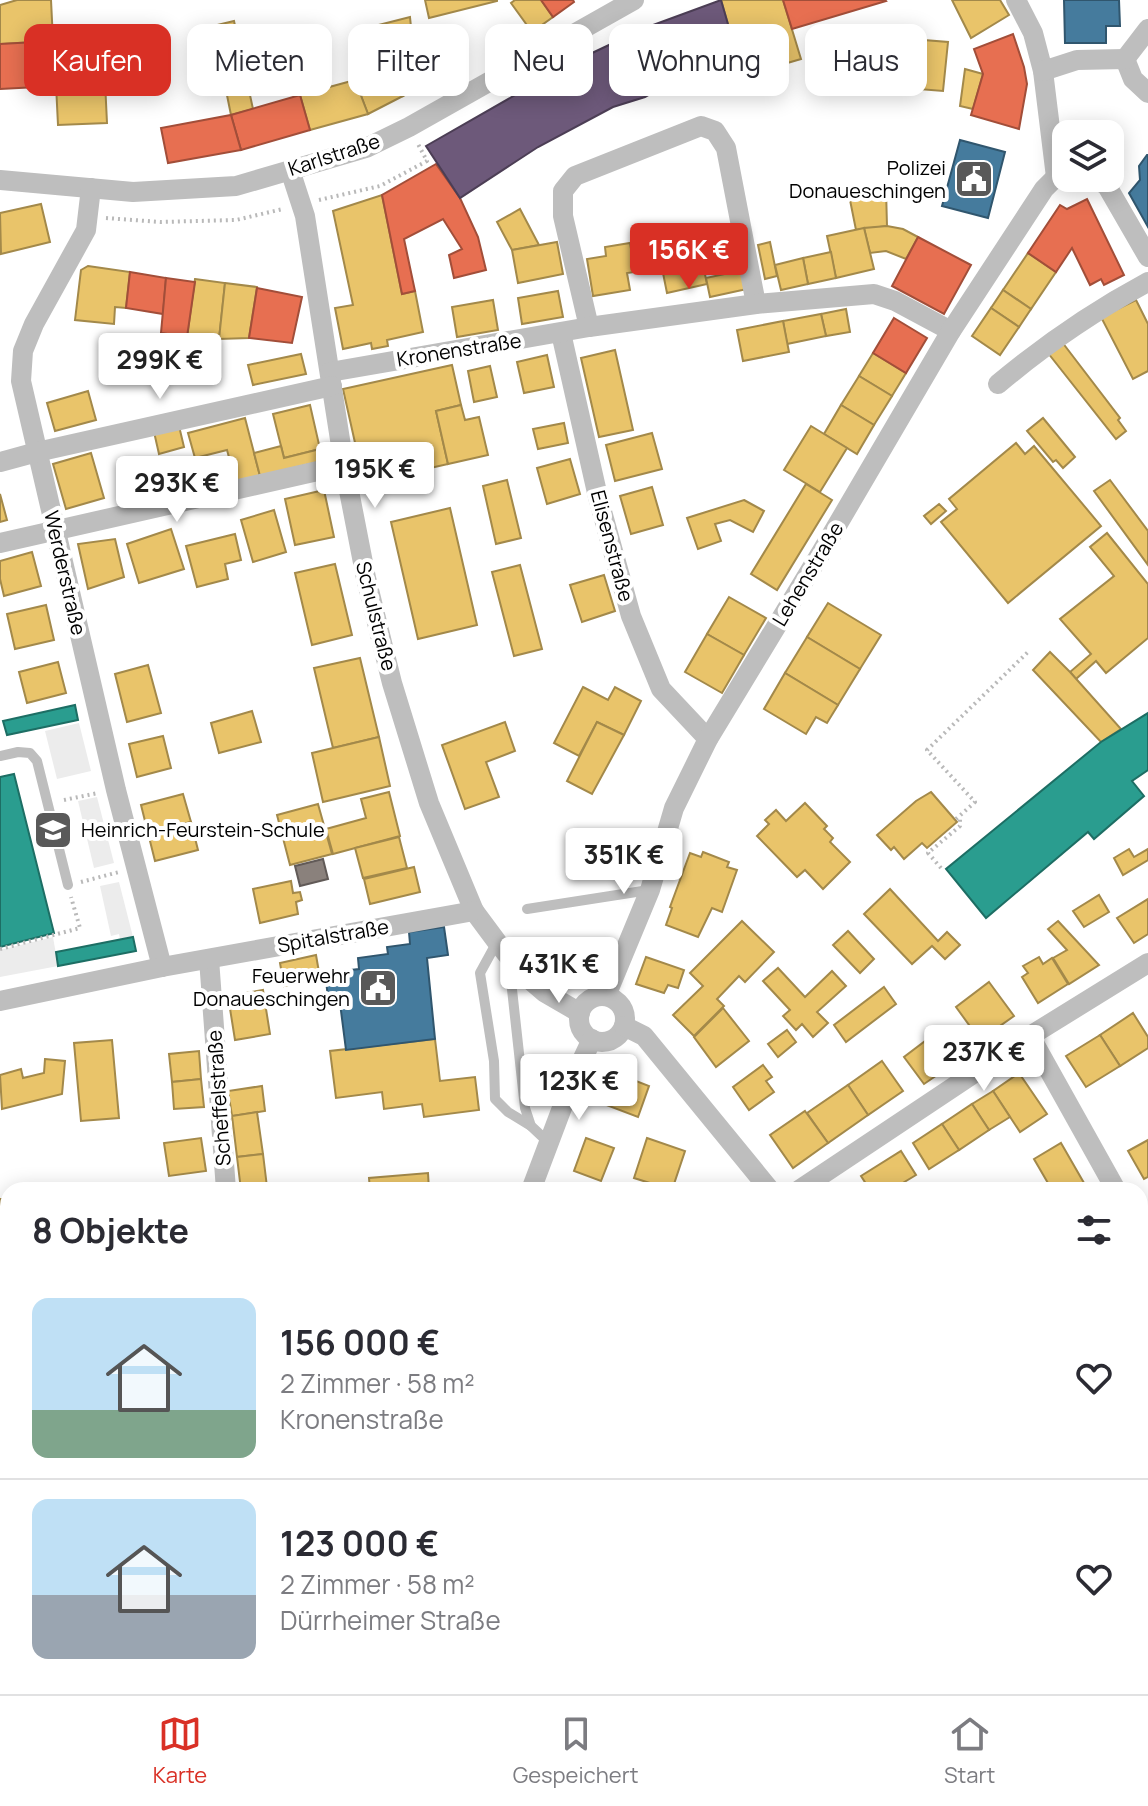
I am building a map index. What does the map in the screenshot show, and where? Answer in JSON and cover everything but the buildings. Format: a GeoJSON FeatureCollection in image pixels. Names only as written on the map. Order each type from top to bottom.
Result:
{"type":"FeatureCollection","features":[{"type":"Feature","properties":{"kind":"street","name":"Karlstraße"},"geometry":{"type":"LineString","coordinates":[[0,180],[133,192],[236,186],[366,148],[409,127],[634,0]]}},
{"type":"Feature","properties":{"kind":"street"},"geometry":{"type":"LineString","coordinates":[[1016,0],[1033,33],[1052,124]]}},
{"type":"Feature","properties":{"kind":"street"},"geometry":{"type":"LineString","coordinates":[[1125,59],[1148,29]]}},
{"type":"Feature","properties":{"kind":"street"},"geometry":{"type":"LineString","coordinates":[[1043,71],[1077,60],[1125,59]]}},
{"type":"Feature","properties":{"kind":"street"},"geometry":{"type":"LineString","coordinates":[[1125,59],[1133,79],[1148,93]]}},
{"type":"Feature","properties":{"kind":"street"},"geometry":{"type":"LineString","coordinates":[[589,327],[563,216],[563,191],[575,176],[701,126],[715,131],[726,148],[756,304]]}},
{"type":"Feature","properties":{"kind":"street","name":"Schulstraße"},"geometry":{"type":"LineString","coordinates":[[290,170],[305,216],[344,465],[366,578],[392,683],[429,803],[474,911]]}},
{"type":"Feature","properties":{"kind":"street","name":"Lehenstraße"},"geometry":{"type":"LineString","coordinates":[[606,996],[650,890],[674,808],[708,739],[951,331],[1044,189],[1052,183]]}},
{"type":"Feature","properties":{"kind":"street","name":"Werderstraße"},"geometry":{"type":"LineString","coordinates":[[91,188],[86,230],[34,324],[23,351],[21,381],[116,790],[162,967]]}},
{"type":"Feature","properties":{"kind":"street"},"geometry":{"type":"LineString","coordinates":[[1110,192],[1148,257]]}},
{"type":"Feature","properties":{"kind":"street"},"geometry":{"type":"LineString","coordinates":[[998,384],[1040,349],[1098,308],[1148,282]]}},
{"type":"Feature","properties":{"kind":"street","name":"Kronenstraße"},"geometry":{"type":"LineString","coordinates":[[0,462],[331,379],[589,327],[756,304],[874,294],[895,301],[951,331]]}},
{"type":"Feature","properties":{"kind":"street","name":"Elisenstraße"},"geometry":{"type":"LineString","coordinates":[[561,333],[598,497],[631,616],[661,689],[708,739]]}},
{"type":"Feature","properties":{"kind":"street"},"geometry":{"type":"LineString","coordinates":[[0,543],[344,465]]}},
{"type":"Feature","properties":{"kind":"street"},"geometry":{"type":"LineString","coordinates":[[474,911],[502,949],[544,992],[580,1013]]}},
{"type":"Feature","properties":{"kind":"street","name":"Spitalstraße"},"geometry":{"type":"LineString","coordinates":[[0,1001],[162,967],[474,911]]}},
{"type":"Feature","properties":{"kind":"street","name":"Scheffelstraße"},"geometry":{"type":"LineString","coordinates":[[209,959],[225,1182]]}},
{"type":"Feature","properties":{"kind":"street"},"geometry":{"type":"LineString","coordinates":[[811,1182],[1030,1036],[1148,963]]}},
{"type":"Feature","properties":{"kind":"street"},"geometry":{"type":"LineString","coordinates":[[606,996],[622,1007],[624,1026],[611,1040],[601,1042],[592,1039],[581,1028],[580,1013],[590,999],[606,996]]}},
{"type":"Feature","properties":{"kind":"street"},"geometry":{"type":"LineString","coordinates":[[624,1026],[644,1036],[763,1182]]}},
{"type":"Feature","properties":{"kind":"street"},"geometry":{"type":"LineString","coordinates":[[1030,1036],[1112,1182]]}},
{"type":"Feature","properties":{"kind":"street"},"geometry":{"type":"LineString","coordinates":[[534,1182],[571,1084],[592,1039]]}},
{"type":"Feature","properties":{"kind":"lane"},"geometry":{"type":"LineString","coordinates":[[0,756],[30,753],[37,761],[68,885]]}},
{"type":"Feature","properties":{"kind":"lane"},"geometry":{"type":"LineString","coordinates":[[527,909],[650,890]]}},
{"type":"Feature","properties":{"kind":"lane"},"geometry":{"type":"LineString","coordinates":[[502,949],[525,1108],[531,1126]]}},
{"type":"Feature","properties":{"kind":"lane"},"geometry":{"type":"LineString","coordinates":[[502,949],[480,973],[494,1061],[495,1099],[548,1142]]}},
{"type":"Feature","properties":{"kind":"path"},"geometry":{"type":"LineString","coordinates":[[941,868],[928,853],[960,826],[958,817],[975,802],[927,750],[1029,651]]}},
{"type":"Feature","properties":{"kind":"path"},"geometry":{"type":"LineString","coordinates":[[48,803],[116,790]]}},
{"type":"Feature","properties":{"kind":"path"},"geometry":{"type":"LineString","coordinates":[[0,949],[80,928],[68,885],[137,868]]}},
{"type":"Feature","properties":{"kind":"shaded area"},"geometry":{"type":"Polygon","coordinates":[[[79,723],[91,771],[57,779],[45,731],[79,723]]]}},
{"type":"Feature","properties":{"kind":"shaded area"},"geometry":{"type":"Polygon","coordinates":[[[97,797],[114,863],[94,868],[78,801],[97,797]]]}},
{"type":"Feature","properties":{"kind":"shaded area"},"geometry":{"type":"Polygon","coordinates":[[[119,882],[133,937],[120,939],[119,934],[111,936],[100,886],[119,882]]]}},
{"type":"Feature","properties":{"kind":"shaded area"},"geometry":{"type":"Polygon","coordinates":[[[53,937],[58,966],[0,977],[0,950],[53,937]]]}},
{"type":"Feature","properties":{"kind":"place","name":"Polizei Donaueschingen"},"geometry":{"type":"Point","coordinates":[974,179]}},
{"type":"Feature","properties":{"kind":"place","name":"Heinrich-Feurstein-Schule"},"geometry":{"type":"Point","coordinates":[53,830]}},
{"type":"Feature","properties":{"kind":"place","name":"Feuerwehr Donaueschingen"},"geometry":{"type":"Point","coordinates":[378,988]}}]}
